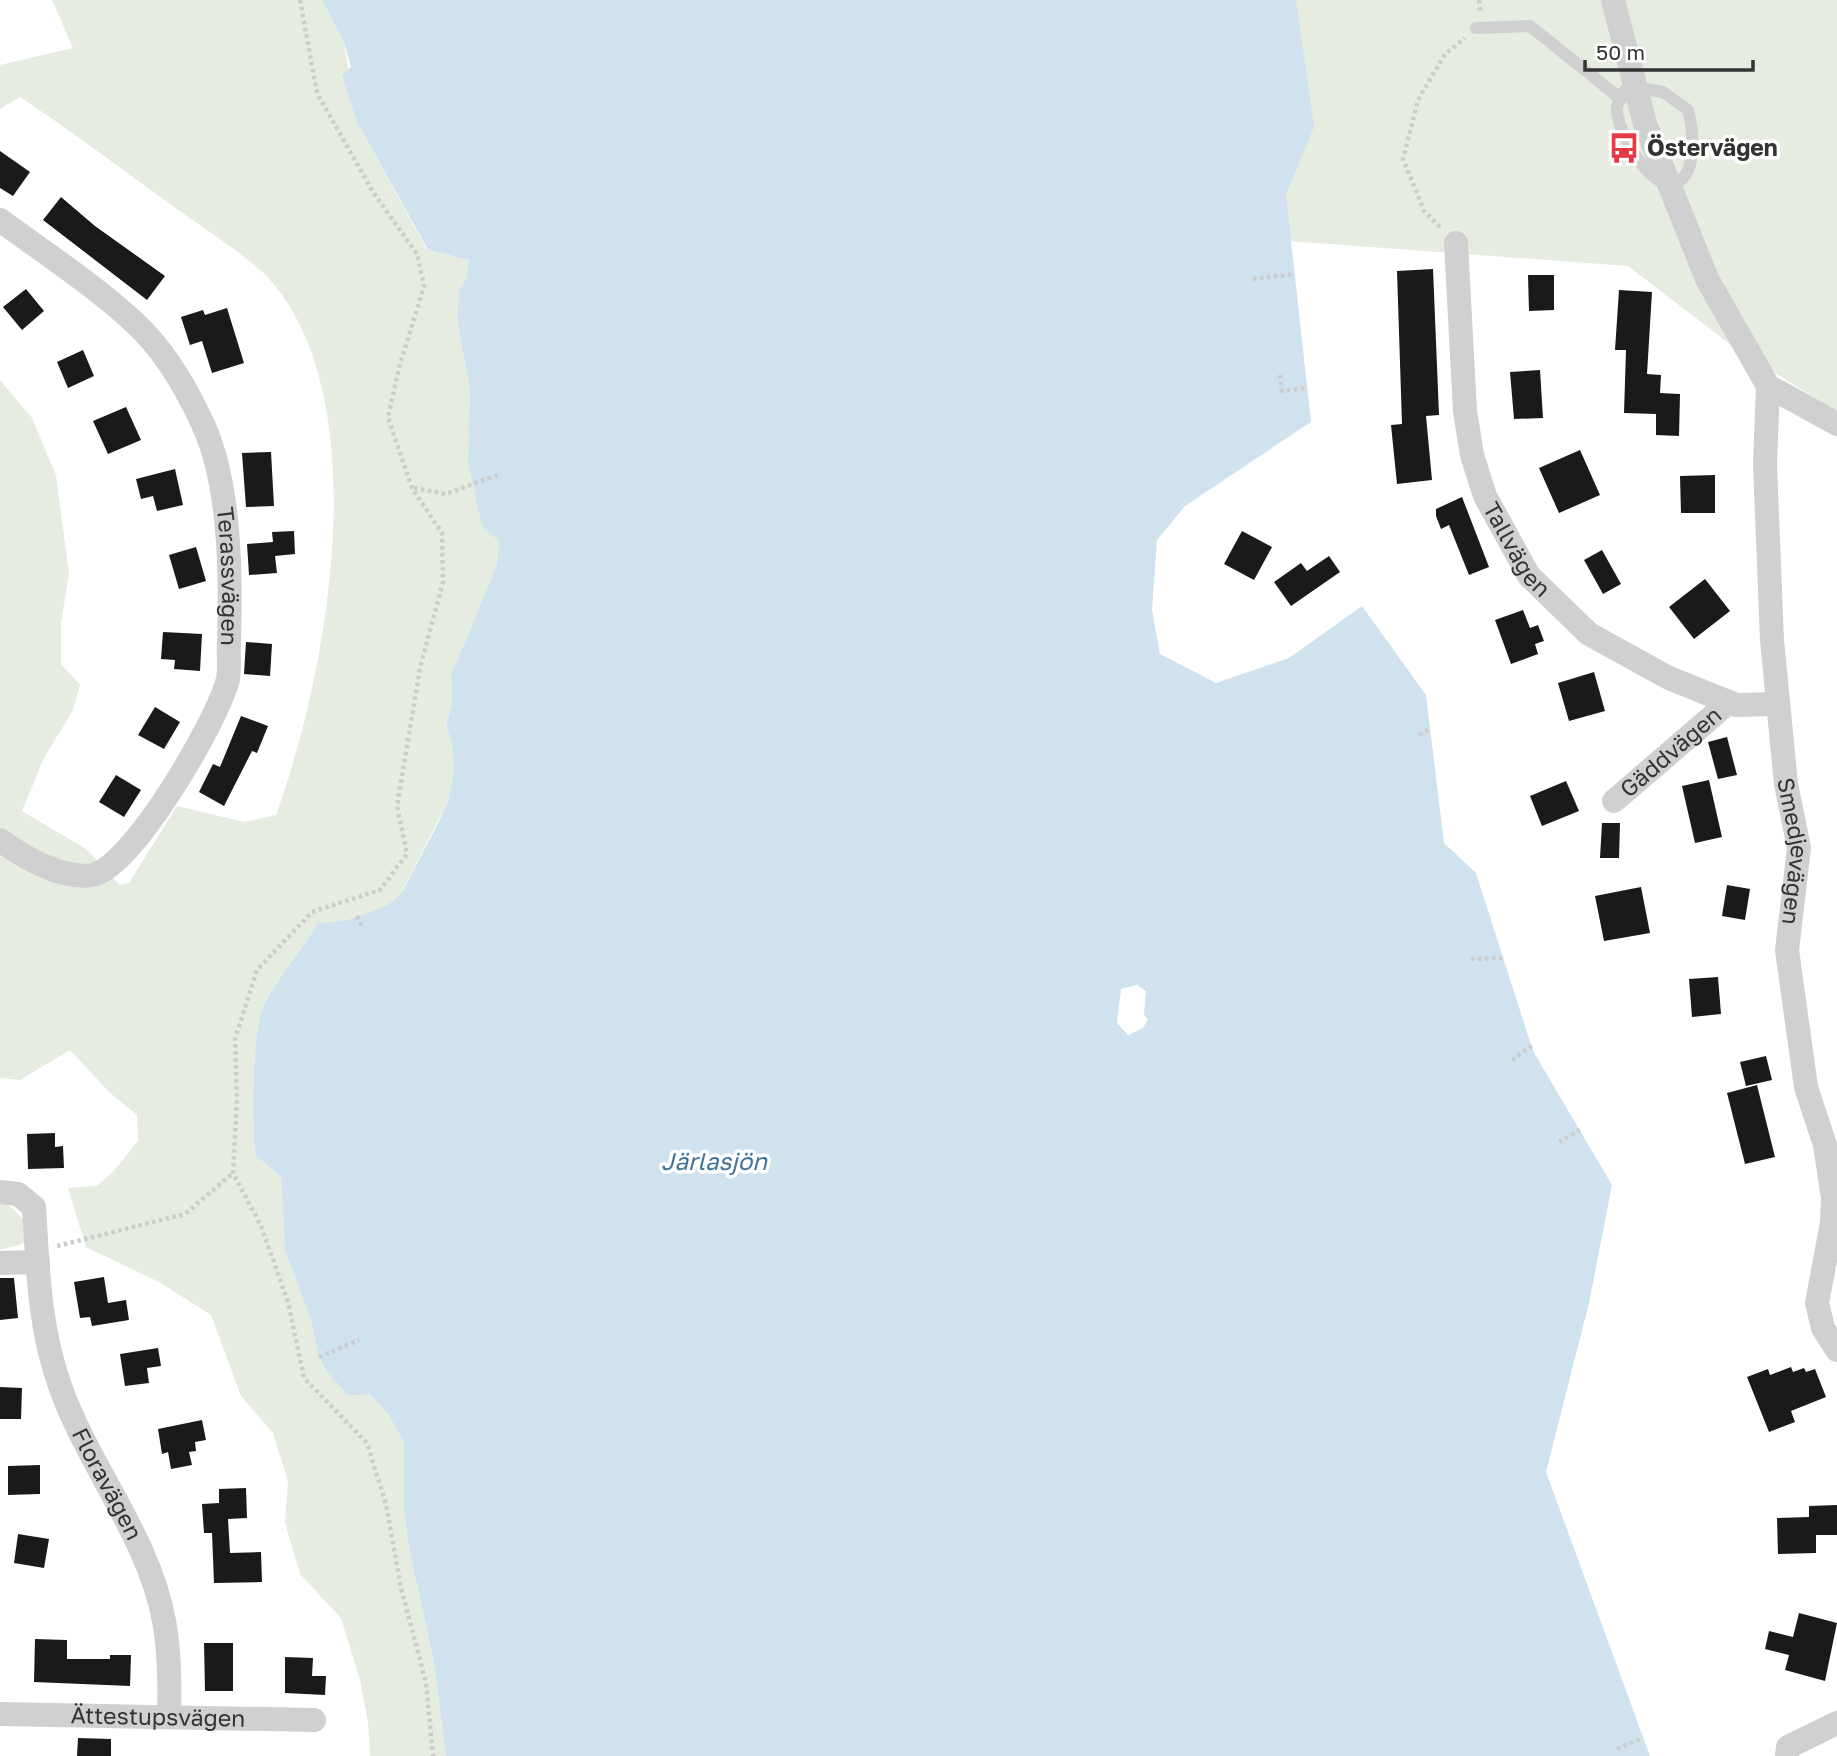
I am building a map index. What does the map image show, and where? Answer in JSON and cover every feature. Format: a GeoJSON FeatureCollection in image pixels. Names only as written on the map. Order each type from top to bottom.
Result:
{"type":"FeatureCollection","features":[{"type":"Feature","properties":{"kind":"street"},"geometry":{"type":"LineString","coordinates":[[1613,0],[1628,93],[1645,124],[1707,279],[1768,386],[1837,424]]}},
{"type":"Feature","properties":{"kind":"street","name":"Terassvägen"},"geometry":{"type":"LineString","coordinates":[[0,220],[136,323],[172,367],[202,421],[215,463],[223,509],[230,605],[228,680],[198,742],[161,806],[146,830],[114,864],[96,875],[83,876],[57,870],[17,853],[0,840]]}},
{"type":"Feature","properties":{"kind":"street","name":"Tallvägen"},"geometry":{"type":"LineString","coordinates":[[1456,243],[1465,411],[1472,455],[1485,496],[1529,576],[1589,634],[1669,678],[1736,705],[1778,704]]}},
{"type":"Feature","properties":{"kind":"street","name":"Smedjevägen"},"geometry":{"type":"LineString","coordinates":[[1768,386],[1765,464],[1772,640],[1786,784],[1799,848],[1787,950],[1807,1087],[1831,1141],[1832,1223],[1817,1303],[1824,1328],[1837,1350]]}},
{"type":"Feature","properties":{"kind":"street","name":"Gäddvägen"},"geometry":{"type":"LineString","coordinates":[[1614,801],[1729,702]]}},
{"type":"Feature","properties":{"kind":"street","name":"Floravägen"},"geometry":{"type":"LineString","coordinates":[[0,1192],[18,1194],[34,1207],[45,1341],[62,1390],[141,1556],[164,1619],[170,1675],[169,1717]]}},
{"type":"Feature","properties":{"kind":"street"},"geometry":{"type":"LineString","coordinates":[[0,1264],[37,1257]]}},
{"type":"Feature","properties":{"kind":"street","name":"Ättestupsvägen"},"geometry":{"type":"LineString","coordinates":[[0,1714],[314,1720]]}},
{"type":"Feature","properties":{"kind":"street"},"geometry":{"type":"LineString","coordinates":[[1787,1756],[1788,1747],[1837,1723]]}},
{"type":"Feature","properties":{"kind":"lane"},"geometry":{"type":"LineString","coordinates":[[1476,28],[1530,26],[1628,93],[1662,92],[1688,110],[1693,128],[1687,173],[1680,180],[1669,184]]}},
{"type":"Feature","properties":{"kind":"path"},"geometry":{"type":"LineString","coordinates":[[300,0],[317,93],[373,192],[417,254],[424,286],[399,368],[388,418],[412,488],[442,533],[443,582],[420,668],[397,806],[407,854],[380,890],[312,912],[257,970],[235,1039],[237,1100],[233,1173],[261,1226],[288,1302],[304,1378],[368,1443],[386,1504],[401,1588],[426,1683],[433,1756]]}},
{"type":"Feature","properties":{"kind":"path"},"geometry":{"type":"LineString","coordinates":[[1456,243],[1424,211],[1403,159],[1418,100],[1445,54],[1476,28]]}},
{"type":"Feature","properties":{"kind":"path"},"geometry":{"type":"LineString","coordinates":[[1253,279],[1295,274]]}},
{"type":"Feature","properties":{"kind":"path"},"geometry":{"type":"LineString","coordinates":[[1280,375],[1282,391],[1307,388]]}},
{"type":"Feature","properties":{"kind":"path"},"geometry":{"type":"LineString","coordinates":[[412,488],[446,494],[500,474]]}},
{"type":"Feature","properties":{"kind":"path"},"geometry":{"type":"LineString","coordinates":[[1419,736],[1430,727]]}},
{"type":"Feature","properties":{"kind":"path"},"geometry":{"type":"LineString","coordinates":[[357,916],[363,929]]}},
{"type":"Feature","properties":{"kind":"path"},"geometry":{"type":"LineString","coordinates":[[1471,958],[1503,958]]}},
{"type":"Feature","properties":{"kind":"path"},"geometry":{"type":"LineString","coordinates":[[1512,1060],[1532,1046]]}},
{"type":"Feature","properties":{"kind":"path"},"geometry":{"type":"LineString","coordinates":[[1559,1142],[1580,1130]]}},
{"type":"Feature","properties":{"kind":"path"},"geometry":{"type":"LineString","coordinates":[[37,1257],[185,1214],[233,1173]]}},
{"type":"Feature","properties":{"kind":"path"},"geometry":{"type":"LineString","coordinates":[[319,1357],[359,1340]]}},
{"type":"Feature","properties":{"kind":"path"},"geometry":{"type":"LineString","coordinates":[[1617,1749],[1643,1738]]}},
{"type":"Feature","properties":{"kind":"shaded area"},"geometry":{"type":"Polygon","coordinates":[[[52,0],[322,0],[344,42],[357,122],[427,250],[469,260],[466,279],[459,290],[457,320],[470,389],[468,461],[499,541],[497,565],[451,675],[452,704],[446,726],[452,744],[454,771],[448,801],[401,893],[387,907],[347,920],[318,925],[280,978],[262,1010],[259,1023],[253,1103],[255,1155],[281,1177],[285,1251],[310,1317],[319,1357],[326,1371],[349,1396],[370,1394],[388,1414],[404,1442],[404,1508],[409,1548],[434,1664],[446,1756],[370,1756],[368,1722],[360,1680],[341,1618],[300,1574],[285,1523],[288,1481],[273,1433],[241,1396],[211,1315],[159,1282],[86,1247],[68,1188],[97,1186],[113,1172],[138,1141],[137,1115],[109,1092],[70,1050],[20,1080],[0,1078],[0,380],[32,418],[56,475],[69,574],[61,623],[61,664],[80,685],[73,710],[44,758],[22,811],[86,849],[120,885],[129,883],[177,806],[244,822],[276,815],[295,757],[312,690],[325,618],[332,543],[333,468],[324,398],[304,335],[272,282],[230,246],[20,97],[0,109],[0,65],[73,48],[52,0]]]}},
{"type":"Feature","properties":{"kind":"shaded area"},"geometry":{"type":"Polygon","coordinates":[[[718,0],[1837,0],[1837,412],[1731,345],[1628,266],[1289,241],[718,0]]]}},
{"type":"Feature","properties":{"kind":"shaded area"},"geometry":{"type":"Polygon","coordinates":[[[5,1202],[27,1223],[30,1235],[22,1244],[0,1250],[0,1203],[5,1202]]]}},
{"type":"Feature","properties":{"kind":"water","name":"Järlasjön"},"geometry":{"type":"Polygon","coordinates":[[[322,0],[1296,0],[1314,127],[1286,195],[1311,422],[1185,506],[1157,540],[1152,610],[1160,654],[1216,683],[1289,658],[1362,606],[1426,695],[1444,843],[1476,873],[1533,1051],[1612,1185],[1589,1303],[1546,1472],[1650,1756],[446,1756],[434,1663],[409,1548],[404,1508],[404,1442],[388,1414],[370,1394],[349,1396],[326,1371],[319,1357],[310,1317],[285,1251],[281,1177],[255,1155],[254,1141],[256,1040],[262,1010],[267,1000],[318,924],[347,920],[387,906],[402,892],[448,801],[454,771],[452,744],[446,726],[452,704],[451,675],[497,565],[499,541],[482,526],[468,461],[470,389],[457,320],[459,290],[466,279],[469,260],[428,250],[357,122],[342,75],[351,67],[344,42],[322,0]],[[1137,985],[1121,989],[1117,1023],[1128,1035],[1143,1028],[1148,1019],[1144,1015],[1146,991],[1137,985]]]}},
{"type":"Feature","properties":{"kind":"building"},"geometry":{"type":"Polygon","coordinates":[[[0,151],[30,172],[13,196],[0,188],[0,151]]]}},
{"type":"Feature","properties":{"kind":"building"},"geometry":{"type":"Polygon","coordinates":[[[61,197],[95,226],[165,276],[147,300],[43,220],[61,197]]]}},
{"type":"Feature","properties":{"kind":"building"},"geometry":{"type":"Polygon","coordinates":[[[1433,269],[1439,415],[1426,416],[1432,480],[1397,484],[1391,425],[1402,424],[1397,271],[1433,269]]]}},
{"type":"Feature","properties":{"kind":"building"},"geometry":{"type":"Polygon","coordinates":[[[1528,275],[1554,275],[1554,310],[1529,311],[1528,275]]]}},
{"type":"Feature","properties":{"kind":"building"},"geometry":{"type":"Polygon","coordinates":[[[26,289],[44,311],[22,330],[3,307],[26,289]]]}},
{"type":"Feature","properties":{"kind":"building"},"geometry":{"type":"Polygon","coordinates":[[[1619,290],[1652,292],[1647,374],[1661,375],[1660,393],[1680,394],[1679,436],[1656,435],[1656,414],[1624,413],[1626,350],[1615,350],[1619,290]]]}},
{"type":"Feature","properties":{"kind":"building"},"geometry":{"type":"Polygon","coordinates":[[[227,308],[244,363],[212,373],[202,341],[190,345],[181,317],[203,310],[205,315],[227,308]]]}},
{"type":"Feature","properties":{"kind":"building"},"geometry":{"type":"Polygon","coordinates":[[[83,350],[94,376],[68,388],[57,362],[83,350]]]}},
{"type":"Feature","properties":{"kind":"building"},"geometry":{"type":"Polygon","coordinates":[[[1540,370],[1543,418],[1514,419],[1510,372],[1540,370]]]}},
{"type":"Feature","properties":{"kind":"building"},"geometry":{"type":"Polygon","coordinates":[[[126,407],[141,440],[108,454],[93,421],[126,407]]]}},
{"type":"Feature","properties":{"kind":"building"},"geometry":{"type":"Polygon","coordinates":[[[1580,450],[1600,495],[1559,513],[1539,468],[1580,450]]]}},
{"type":"Feature","properties":{"kind":"building"},"geometry":{"type":"Polygon","coordinates":[[[271,452],[274,506],[246,507],[242,453],[271,452]]]}},
{"type":"Feature","properties":{"kind":"building"},"geometry":{"type":"Polygon","coordinates":[[[175,469],[183,505],[157,511],[153,496],[141,499],[136,479],[175,469]]]}},
{"type":"Feature","properties":{"kind":"building"},"geometry":{"type":"Polygon","coordinates":[[[1715,475],[1715,513],[1681,513],[1680,476],[1715,475]]]}},
{"type":"Feature","properties":{"kind":"building"},"geometry":{"type":"Polygon","coordinates":[[[1462,497],[1489,567],[1469,575],[1449,525],[1441,529],[1436,516],[1436,509],[1462,497]]]}},
{"type":"Feature","properties":{"kind":"building"},"geometry":{"type":"Polygon","coordinates":[[[294,531],[295,554],[275,556],[277,573],[249,575],[247,544],[273,542],[272,532],[294,531]]]}},
{"type":"Feature","properties":{"kind":"building"},"geometry":{"type":"Polygon","coordinates":[[[1242,531],[1272,547],[1254,580],[1224,564],[1242,531]]]}},
{"type":"Feature","properties":{"kind":"building"},"geometry":{"type":"Polygon","coordinates":[[[196,547],[206,581],[179,589],[169,555],[196,547]]]}},
{"type":"Feature","properties":{"kind":"building"},"geometry":{"type":"Polygon","coordinates":[[[1602,550],[1621,584],[1603,594],[1584,560],[1602,550]]]}},
{"type":"Feature","properties":{"kind":"building"},"geometry":{"type":"Polygon","coordinates":[[[1329,556],[1340,572],[1291,606],[1274,582],[1301,563],[1307,571],[1329,556]]]}},
{"type":"Feature","properties":{"kind":"building"},"geometry":{"type":"Polygon","coordinates":[[[1705,579],[1730,611],[1694,639],[1669,607],[1705,579]]]}},
{"type":"Feature","properties":{"kind":"building"},"geometry":{"type":"Polygon","coordinates":[[[1523,610],[1530,628],[1538,625],[1544,641],[1535,644],[1538,654],[1511,664],[1495,620],[1523,610]]]}},
{"type":"Feature","properties":{"kind":"building"},"geometry":{"type":"Polygon","coordinates":[[[163,632],[202,634],[200,671],[174,669],[175,660],[161,659],[163,632]]]}},
{"type":"Feature","properties":{"kind":"building"},"geometry":{"type":"Polygon","coordinates":[[[246,642],[272,644],[270,676],[244,674],[246,642]]]}},
{"type":"Feature","properties":{"kind":"building"},"geometry":{"type":"Polygon","coordinates":[[[1594,672],[1605,711],[1569,721],[1558,683],[1594,672]]]}},
{"type":"Feature","properties":{"kind":"building"},"geometry":{"type":"Polygon","coordinates":[[[155,707],[180,722],[164,749],[138,735],[155,707]]]}},
{"type":"Feature","properties":{"kind":"building"},"geometry":{"type":"Polygon","coordinates":[[[241,716],[268,726],[257,753],[252,751],[224,806],[199,792],[213,764],[220,767],[241,716]]]}},
{"type":"Feature","properties":{"kind":"building"},"geometry":{"type":"Polygon","coordinates":[[[1727,737],[1737,775],[1718,779],[1708,742],[1727,737]]]}},
{"type":"Feature","properties":{"kind":"building"},"geometry":{"type":"Polygon","coordinates":[[[116,775],[141,790],[124,817],[99,802],[116,775]]]}},
{"type":"Feature","properties":{"kind":"building"},"geometry":{"type":"Polygon","coordinates":[[[1709,780],[1722,837],[1695,843],[1682,786],[1709,780]]]}},
{"type":"Feature","properties":{"kind":"building"},"geometry":{"type":"Polygon","coordinates":[[[1566,781],[1579,811],[1542,826],[1530,796],[1566,781]]]}},
{"type":"Feature","properties":{"kind":"building"},"geometry":{"type":"Polygon","coordinates":[[[1602,823],[1620,823],[1619,858],[1600,858],[1602,823]]]}},
{"type":"Feature","properties":{"kind":"building"},"geometry":{"type":"Polygon","coordinates":[[[1727,885],[1750,889],[1745,920],[1722,916],[1727,885]]]}},
{"type":"Feature","properties":{"kind":"building"},"geometry":{"type":"Polygon","coordinates":[[[1641,887],[1650,933],[1604,941],[1595,896],[1641,887]]]}},
{"type":"Feature","properties":{"kind":"building"},"geometry":{"type":"Polygon","coordinates":[[[1718,977],[1721,1014],[1692,1017],[1689,979],[1718,977]]]}},
{"type":"Feature","properties":{"kind":"building"},"geometry":{"type":"Polygon","coordinates":[[[1766,1056],[1772,1080],[1746,1086],[1740,1062],[1766,1056]]]}},
{"type":"Feature","properties":{"kind":"building"},"geometry":{"type":"Polygon","coordinates":[[[1757,1085],[1775,1157],[1745,1164],[1727,1093],[1757,1085]]]}},
{"type":"Feature","properties":{"kind":"building"},"geometry":{"type":"Polygon","coordinates":[[[55,1133],[55,1147],[63,1146],[64,1168],[28,1169],[27,1134],[55,1133]]]}},
{"type":"Feature","properties":{"kind":"building"},"geometry":{"type":"Polygon","coordinates":[[[104,1277],[108,1303],[126,1300],[129,1320],[92,1326],[90,1317],[80,1318],[74,1282],[104,1277]]]}},
{"type":"Feature","properties":{"kind":"building"},"geometry":{"type":"Polygon","coordinates":[[[0,1278],[14,1278],[18,1318],[0,1320],[0,1278]]]}},
{"type":"Feature","properties":{"kind":"building"},"geometry":{"type":"Polygon","coordinates":[[[158,1348],[161,1366],[147,1368],[149,1383],[125,1386],[120,1354],[158,1348]]]}},
{"type":"Feature","properties":{"kind":"building"},"geometry":{"type":"Polygon","coordinates":[[[1791,1367],[1793,1372],[1804,1368],[1806,1372],[1815,1369],[1826,1397],[1791,1411],[1795,1422],[1769,1432],[1747,1377],[1768,1369],[1770,1375],[1791,1367]]]}},
{"type":"Feature","properties":{"kind":"building"},"geometry":{"type":"Polygon","coordinates":[[[0,1387],[22,1388],[21,1419],[0,1419],[0,1387]]]}},
{"type":"Feature","properties":{"kind":"building"},"geometry":{"type":"Polygon","coordinates":[[[202,1420],[206,1440],[195,1442],[196,1451],[189,1452],[192,1465],[171,1469],[168,1452],[162,1454],[158,1429],[202,1420]]]}},
{"type":"Feature","properties":{"kind":"building"},"geometry":{"type":"Polygon","coordinates":[[[40,1465],[40,1494],[8,1495],[8,1466],[40,1465]]]}},
{"type":"Feature","properties":{"kind":"building"},"geometry":{"type":"Polygon","coordinates":[[[246,1488],[247,1518],[228,1519],[230,1553],[261,1552],[262,1582],[214,1583],[212,1533],[204,1533],[202,1504],[219,1503],[219,1489],[246,1488]]]}},
{"type":"Feature","properties":{"kind":"building"},"geometry":{"type":"Polygon","coordinates":[[[1837,1505],[1837,1535],[1816,1535],[1816,1553],[1778,1554],[1777,1518],[1809,1517],[1809,1506],[1837,1505]]]}},
{"type":"Feature","properties":{"kind":"building"},"geometry":{"type":"Polygon","coordinates":[[[18,1534],[49,1539],[44,1568],[14,1563],[18,1534]]]}},
{"type":"Feature","properties":{"kind":"building"},"geometry":{"type":"Polygon","coordinates":[[[1799,1613],[1837,1623],[1825,1681],[1785,1670],[1789,1655],[1765,1649],[1769,1631],[1793,1637],[1799,1613]]]}},
{"type":"Feature","properties":{"kind":"building"},"geometry":{"type":"Polygon","coordinates":[[[35,1639],[67,1640],[67,1659],[110,1659],[110,1655],[131,1655],[130,1686],[34,1682],[35,1639]]]}},
{"type":"Feature","properties":{"kind":"building"},"geometry":{"type":"Polygon","coordinates":[[[204,1643],[233,1643],[233,1691],[205,1691],[204,1643]]]}},
{"type":"Feature","properties":{"kind":"building"},"geometry":{"type":"Polygon","coordinates":[[[285,1657],[313,1658],[312,1676],[326,1676],[325,1695],[285,1693],[285,1657]]]}},
{"type":"Feature","properties":{"kind":"building"},"geometry":{"type":"Polygon","coordinates":[[[78,1738],[111,1739],[111,1756],[77,1756],[78,1738]]]}},
{"type":"Feature","properties":{"kind":"place","name":"Östervägen"},"geometry":{"type":"Point","coordinates":[1624,148]}}]}
